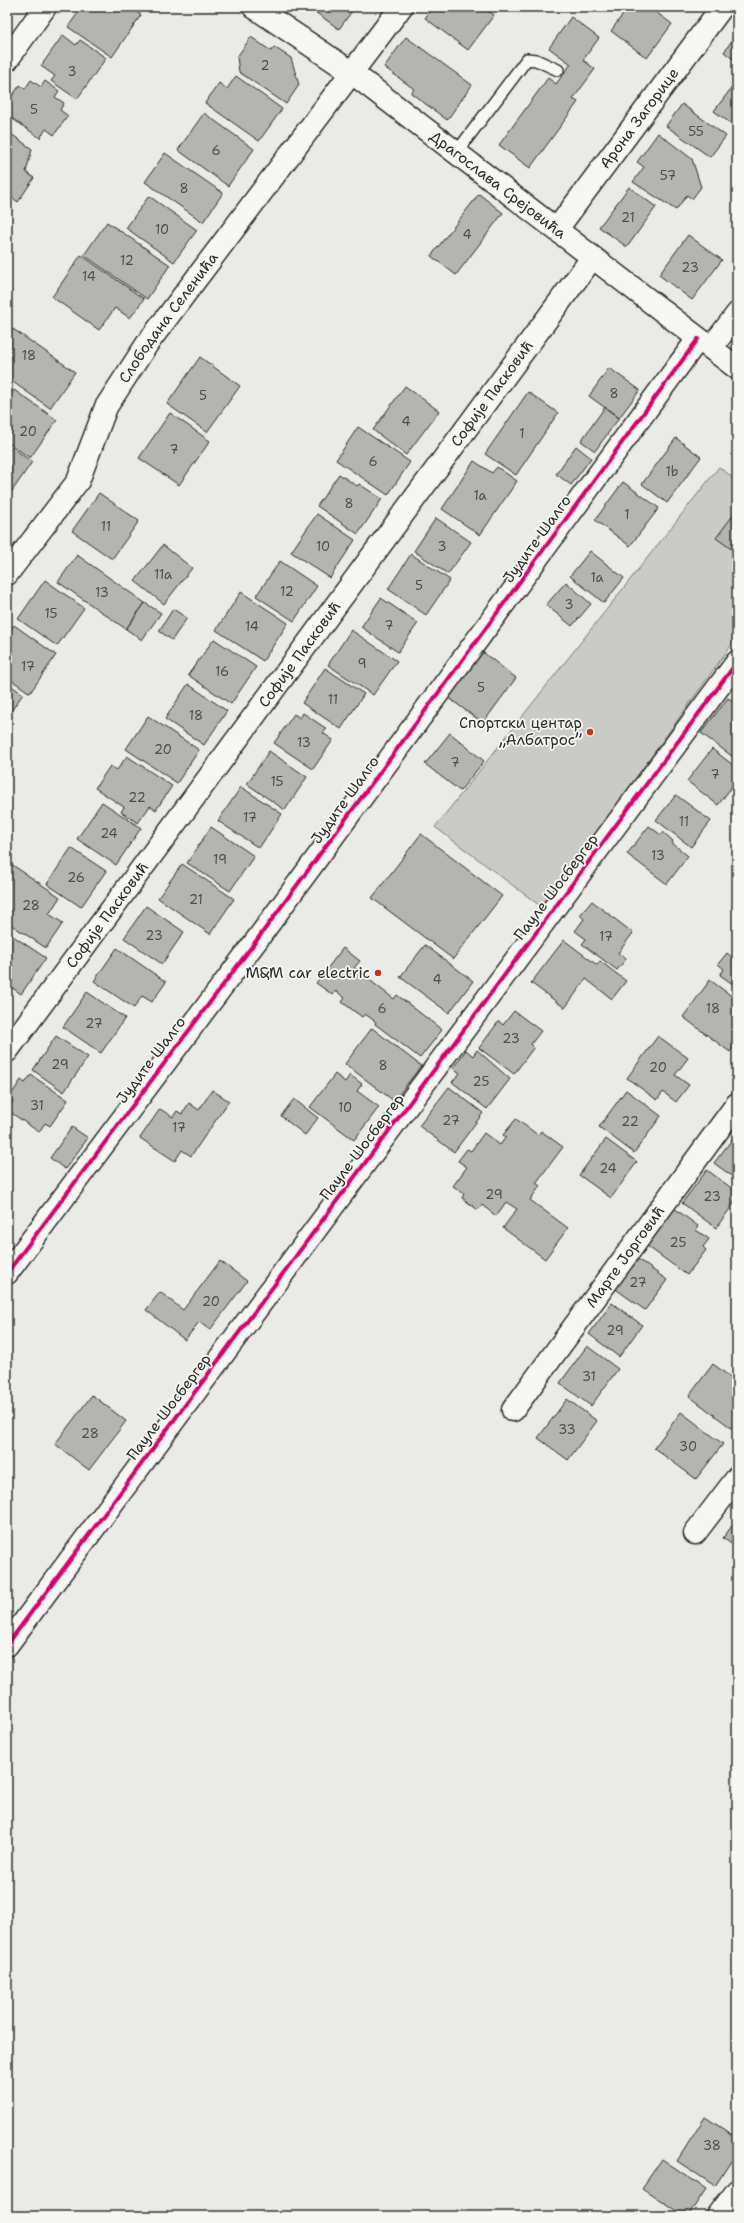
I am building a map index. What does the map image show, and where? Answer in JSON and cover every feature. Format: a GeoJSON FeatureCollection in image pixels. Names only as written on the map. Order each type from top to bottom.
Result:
{"type":"FeatureCollection","features":[{"type":"Feature","properties":{"kind":"street"},"geometry":{"type":"LineString","coordinates":[[7,60],[45,7]]}},
{"type":"Feature","properties":{"kind":"street","name":"Драгослава Срејовића"},"geometry":{"type":"LineString","coordinates":[[254,7],[351,72],[737,368]]}},
{"type":"Feature","properties":{"kind":"street","name":"Слободана Селенића"},"geometry":{"type":"LineString","coordinates":[[7,574],[78,481],[106,407],[147,344],[401,7]]}},
{"type":"Feature","properties":{"kind":"street","name":"Арона Загорице"},"geometry":{"type":"LineString","coordinates":[[557,229],[722,7]]}},
{"type":"Feature","properties":{"kind":"street","name":"Софије Пасковић"},"geometry":{"type":"LineString","coordinates":[[7,1051],[592,258]]}},
{"type":"Feature","properties":{"kind":"street","name":"Јудите Шалго"},"geometry":{"type":"LineString","coordinates":[[7,1272],[705,343],[737,314]]}},
{"type":"Feature","properties":{"kind":"street","name":"Пауле Шосбергер"},"geometry":{"type":"LineString","coordinates":[[7,1645],[737,662]]}},
{"type":"Feature","properties":{"kind":"street","name":"Марте Јорговић"},"geometry":{"type":"LineString","coordinates":[[513,1410],[737,1104]]}},
{"type":"Feature","properties":{"kind":"street"},"geometry":{"type":"LineString","coordinates":[[695,1533],[737,1478]]}},
{"type":"Feature","properties":{"kind":"street"},"geometry":{"type":"LineString","coordinates":[[718,2216],[737,2191]]}},
{"type":"Feature","properties":{"kind":"lane"},"geometry":{"type":"LineString","coordinates":[[456,153],[527,59],[536,60],[558,70]]}},
{"type":"Feature","properties":{"kind":"shaded area","name":"Спортски центар „Албатрос”"},"geometry":{"type":"Polygon","coordinates":[[[719,467],[737,481],[737,637],[543,908],[435,827],[719,467]]]}},
{"type":"Feature","properties":{"kind":"building"},"geometry":{"type":"Polygon","coordinates":[[[82,7],[129,7],[141,15],[112,57],[68,27],[82,7]]]}},
{"type":"Feature","properties":{"kind":"building"},"geometry":{"type":"Polygon","coordinates":[[[308,7],[355,7],[339,29],[308,7]]]}},
{"type":"Feature","properties":{"kind":"building"},"geometry":{"type":"Polygon","coordinates":[[[433,7],[483,7],[494,15],[468,50],[425,18],[433,7]]]}},
{"type":"Feature","properties":{"kind":"building"},"geometry":{"type":"Polygon","coordinates":[[[628,7],[649,7],[672,24],[647,58],[611,31],[628,7]]]}},
{"type":"Feature","properties":{"kind":"building"},"geometry":{"type":"Polygon","coordinates":[[[571,17],[599,38],[583,60],[595,69],[573,99],[578,102],[530,168],[499,145],[548,78],[556,84],[571,64],[549,48],[571,17]]]}},
{"type":"Feature","properties":{"kind":"building"},"geometry":{"type":"Polygon","coordinates":[[[737,33],[737,62],[724,52],[737,33]]]}},
{"type":"Feature","properties":{"kind":"building"},"geometry":{"type":"Polygon","coordinates":[[[63,35],[76,45],[80,40],[106,58],[77,99],[51,81],[55,76],[41,66],[63,35]]]}},
{"type":"Feature","properties":{"kind":"building"},"geometry":{"type":"Polygon","coordinates":[[[251,37],[271,51],[274,47],[291,58],[299,85],[286,104],[239,72],[237,57],[251,37]]]}},
{"type":"Feature","properties":{"kind":"building"},"geometry":{"type":"Polygon","coordinates":[[[406,37],[472,85],[447,120],[411,93],[414,89],[384,67],[406,37]]]}},
{"type":"Feature","properties":{"kind":"building"},"geometry":{"type":"Polygon","coordinates":[[[236,76],[282,109],[259,141],[205,103],[219,83],[227,89],[236,76]]]}},
{"type":"Feature","properties":{"kind":"building"},"geometry":{"type":"Polygon","coordinates":[[[31,80],[41,87],[45,81],[59,91],[55,97],[64,103],[60,110],[68,116],[54,135],[46,129],[40,138],[7,115],[10,110],[7,108],[7,103],[20,85],[25,89],[31,80]]]}},
{"type":"Feature","properties":{"kind":"building"},"geometry":{"type":"Polygon","coordinates":[[[733,86],[737,89],[737,128],[714,111],[733,86]]]}},
{"type":"Feature","properties":{"kind":"building"},"geometry":{"type":"Polygon","coordinates":[[[682,104],[726,136],[710,157],[666,126],[682,104]]]}},
{"type":"Feature","properties":{"kind":"building"},"geometry":{"type":"Polygon","coordinates":[[[204,113],[254,149],[228,186],[178,150],[204,113]]]}},
{"type":"Feature","properties":{"kind":"building"},"geometry":{"type":"Polygon","coordinates":[[[7,131],[32,149],[26,172],[34,178],[18,202],[7,194],[7,131]]]}},
{"type":"Feature","properties":{"kind":"building"},"geometry":{"type":"Polygon","coordinates":[[[658,133],[692,159],[701,187],[692,199],[687,195],[676,210],[633,182],[644,167],[637,162],[658,133]]]}},
{"type":"Feature","properties":{"kind":"building"},"geometry":{"type":"Polygon","coordinates":[[[165,153],[223,193],[203,222],[145,182],[165,153]]]}},
{"type":"Feature","properties":{"kind":"building"},"geometry":{"type":"Polygon","coordinates":[[[629,187],[656,207],[627,247],[599,227],[629,187]]]}},
{"type":"Feature","properties":{"kind":"building"},"geometry":{"type":"Polygon","coordinates":[[[479,194],[503,213],[456,275],[431,256],[479,194]]]}},
{"type":"Feature","properties":{"kind":"building"},"geometry":{"type":"Polygon","coordinates":[[[149,196],[197,230],[174,262],[126,228],[149,196]]]}},
{"type":"Feature","properties":{"kind":"building"},"geometry":{"type":"Polygon","coordinates":[[[107,222],[170,265],[147,299],[84,255],[107,222]]]}},
{"type":"Feature","properties":{"kind":"building"},"geometry":{"type":"Polygon","coordinates":[[[688,235],[722,260],[692,300],[659,275],[688,235]]]}},
{"type":"Feature","properties":{"kind":"building"},"geometry":{"type":"Polygon","coordinates":[[[81,255],[144,299],[130,318],[115,308],[99,330],[52,297],[81,255]]]}},
{"type":"Feature","properties":{"kind":"building"},"geometry":{"type":"Polygon","coordinates":[[[13,329],[75,372],[50,408],[7,378],[7,338],[13,329]]]}},
{"type":"Feature","properties":{"kind":"building"},"geometry":{"type":"Polygon","coordinates":[[[200,357],[240,386],[207,432],[167,404],[200,357]]]}},
{"type":"Feature","properties":{"kind":"building"},"geometry":{"type":"Polygon","coordinates":[[[609,368],[640,390],[619,418],[589,396],[609,368]]]}},
{"type":"Feature","properties":{"kind":"building"},"geometry":{"type":"Polygon","coordinates":[[[405,386],[439,411],[406,455],[373,430],[405,386]]]}},
{"type":"Feature","properties":{"kind":"building"},"geometry":{"type":"Polygon","coordinates":[[[14,390],[57,420],[30,458],[7,442],[7,400],[14,390]]]}},
{"type":"Feature","properties":{"kind":"building"},"geometry":{"type":"Polygon","coordinates":[[[528,392],[558,413],[516,475],[485,454],[528,392]]]}},
{"type":"Feature","properties":{"kind":"building"},"geometry":{"type":"Polygon","coordinates":[[[605,407],[619,418],[595,451],[581,441],[605,407]]]}},
{"type":"Feature","properties":{"kind":"building"},"geometry":{"type":"Polygon","coordinates":[[[170,413],[210,441],[179,485],[139,458],[170,413]]]}},
{"type":"Feature","properties":{"kind":"building"},"geometry":{"type":"Polygon","coordinates":[[[358,427],[410,462],[388,495],[336,460],[358,427]]]}},
{"type":"Feature","properties":{"kind":"building"},"geometry":{"type":"Polygon","coordinates":[[[676,438],[701,457],[667,503],[642,484],[676,438]]]}},
{"type":"Feature","properties":{"kind":"building"},"geometry":{"type":"Polygon","coordinates":[[[7,444],[32,462],[8,497],[7,496],[7,444]]]}},
{"type":"Feature","properties":{"kind":"building"},"geometry":{"type":"Polygon","coordinates":[[[576,446],[591,458],[571,485],[556,474],[576,446]]]}},
{"type":"Feature","properties":{"kind":"building"},"geometry":{"type":"Polygon","coordinates":[[[474,461],[492,473],[497,467],[517,481],[480,535],[442,509],[474,461]]]}},
{"type":"Feature","properties":{"kind":"building"},"geometry":{"type":"Polygon","coordinates":[[[339,474],[357,486],[359,484],[382,499],[358,534],[317,506],[339,474]]]}},
{"type":"Feature","properties":{"kind":"building"},"geometry":{"type":"Polygon","coordinates":[[[623,482],[659,508],[630,546],[595,520],[623,482]]]}},
{"type":"Feature","properties":{"kind":"building"},"geometry":{"type":"Polygon","coordinates":[[[99,493],[139,521],[112,559],[72,531],[99,493]]]}},
{"type":"Feature","properties":{"kind":"building"},"geometry":{"type":"Polygon","coordinates":[[[737,510],[737,553],[716,538],[737,510]]]}},
{"type":"Feature","properties":{"kind":"building"},"geometry":{"type":"Polygon","coordinates":[[[317,514],[355,540],[330,578],[291,552],[317,514]]]}},
{"type":"Feature","properties":{"kind":"building"},"geometry":{"type":"Polygon","coordinates":[[[436,518],[471,542],[448,574],[414,551],[436,518]]]}},
{"type":"Feature","properties":{"kind":"building"},"geometry":{"type":"Polygon","coordinates":[[[163,545],[192,568],[164,604],[135,581],[163,545]]]}},
{"type":"Feature","properties":{"kind":"building"},"geometry":{"type":"Polygon","coordinates":[[[590,551],[624,578],[604,603],[570,576],[590,551]]]}},
{"type":"Feature","properties":{"kind":"building"},"geometry":{"type":"Polygon","coordinates":[[[411,554],[450,580],[426,615],[388,589],[411,554]]]}},
{"type":"Feature","properties":{"kind":"building"},"geometry":{"type":"Polygon","coordinates":[[[77,555],[145,603],[126,629],[58,582],[77,555]]]}},
{"type":"Feature","properties":{"kind":"building"},"geometry":{"type":"Polygon","coordinates":[[[280,561],[317,586],[294,621],[256,596],[280,561]]]}},
{"type":"Feature","properties":{"kind":"building"},"geometry":{"type":"Polygon","coordinates":[[[45,580],[84,608],[57,646],[18,619],[45,580]]]}},
{"type":"Feature","properties":{"kind":"building"},"geometry":{"type":"Polygon","coordinates":[[[566,582],[591,604],[572,626],[546,605],[566,582]]]}},
{"type":"Feature","properties":{"kind":"building"},"geometry":{"type":"Polygon","coordinates":[[[241,592],[288,623],[263,661],[216,630],[241,592]]]}},
{"type":"Feature","properties":{"kind":"building"},"geometry":{"type":"Polygon","coordinates":[[[381,598],[418,623],[398,652],[361,627],[381,598]]]}},
{"type":"Feature","properties":{"kind":"building"},"geometry":{"type":"Polygon","coordinates":[[[145,603],[161,613],[142,640],[126,629],[145,603]]]}},
{"type":"Feature","properties":{"kind":"building"},"geometry":{"type":"Polygon","coordinates":[[[173,609],[187,618],[172,640],[159,631],[173,609]]]}},
{"type":"Feature","properties":{"kind":"building"},"geometry":{"type":"Polygon","coordinates":[[[14,625],[56,655],[30,693],[7,677],[7,635],[14,625]]]}},
{"type":"Feature","properties":{"kind":"building"},"geometry":{"type":"Polygon","coordinates":[[[351,630],[397,661],[373,695],[328,665],[351,630]]]}},
{"type":"Feature","properties":{"kind":"building"},"geometry":{"type":"Polygon","coordinates":[[[214,639],[256,667],[231,704],[188,675],[214,639]]]}},
{"type":"Feature","properties":{"kind":"building"},"geometry":{"type":"Polygon","coordinates":[[[480,650],[516,678],[483,723],[446,696],[480,650]]]}},
{"type":"Feature","properties":{"kind":"building"},"geometry":{"type":"Polygon","coordinates":[[[325,668],[364,694],[341,729],[302,703],[325,668]]]}},
{"type":"Feature","properties":{"kind":"building"},"geometry":{"type":"Polygon","coordinates":[[[7,683],[23,694],[7,717],[7,683]]]}},
{"type":"Feature","properties":{"kind":"building"},"geometry":{"type":"Polygon","coordinates":[[[188,684],[227,711],[204,745],[165,719],[188,684]]]}},
{"type":"Feature","properties":{"kind":"building"},"geometry":{"type":"Polygon","coordinates":[[[728,698],[737,704],[737,760],[701,733],[728,698]]]}},
{"type":"Feature","properties":{"kind":"building"},"geometry":{"type":"Polygon","coordinates":[[[303,713],[327,729],[323,733],[333,740],[313,769],[274,743],[294,714],[300,718],[303,713]]]}},
{"type":"Feature","properties":{"kind":"building"},"geometry":{"type":"Polygon","coordinates":[[[148,716],[199,750],[177,783],[126,749],[148,716]]]}},
{"type":"Feature","properties":{"kind":"building"},"geometry":{"type":"Polygon","coordinates":[[[450,733],[484,761],[460,791],[425,764],[450,733]]]}},
{"type":"Feature","properties":{"kind":"building"},"geometry":{"type":"Polygon","coordinates":[[[712,749],[737,768],[737,780],[718,805],[687,781],[712,749]]]}},
{"type":"Feature","properties":{"kind":"building"},"geometry":{"type":"Polygon","coordinates":[[[269,751],[307,777],[285,810],[247,784],[269,751]]]}},
{"type":"Feature","properties":{"kind":"building"},"geometry":{"type":"Polygon","coordinates":[[[127,756],[172,786],[156,810],[150,806],[138,823],[121,812],[124,807],[95,788],[110,766],[117,770],[127,756]]]}},
{"type":"Feature","properties":{"kind":"building"},"geometry":{"type":"Polygon","coordinates":[[[241,787],[282,814],[259,848],[218,821],[241,787]]]}},
{"type":"Feature","properties":{"kind":"building"},"geometry":{"type":"Polygon","coordinates":[[[676,795],[711,821],[691,847],[656,820],[676,795]]]}},
{"type":"Feature","properties":{"kind":"building"},"geometry":{"type":"Polygon","coordinates":[[[102,802],[141,828],[116,865],[77,839],[102,802]]]}},
{"type":"Feature","properties":{"kind":"building"},"geometry":{"type":"Polygon","coordinates":[[[649,826],[661,835],[663,832],[673,841],[672,843],[688,856],[667,884],[627,854],[649,826]]]}},
{"type":"Feature","properties":{"kind":"building"},"geometry":{"type":"Polygon","coordinates":[[[211,827],[254,856],[230,891],[187,863],[211,827]]]}},
{"type":"Feature","properties":{"kind":"building"},"geometry":{"type":"Polygon","coordinates":[[[421,834],[502,896],[453,959],[372,898],[421,834]]]}},
{"type":"Feature","properties":{"kind":"building"},"geometry":{"type":"Polygon","coordinates":[[[71,848],[106,871],[81,907],[47,884],[71,848]]]}},
{"type":"Feature","properties":{"kind":"building"},"geometry":{"type":"Polygon","coordinates":[[[11,864],[60,897],[49,914],[63,923],[46,948],[7,922],[7,869],[11,864]]]}},
{"type":"Feature","properties":{"kind":"building"},"geometry":{"type":"Polygon","coordinates":[[[182,864],[234,899],[210,934],[158,898],[182,864]]]}},
{"type":"Feature","properties":{"kind":"building"},"geometry":{"type":"Polygon","coordinates":[[[592,901],[633,933],[618,953],[626,959],[617,970],[582,944],[586,939],[575,931],[584,919],[580,915],[592,901]]]}},
{"type":"Feature","properties":{"kind":"building"},"geometry":{"type":"Polygon","coordinates":[[[146,906],[184,932],[162,964],[124,938],[146,906]]]}},
{"type":"Feature","properties":{"kind":"building"},"geometry":{"type":"Polygon","coordinates":[[[7,932],[46,958],[21,994],[7,984],[7,932]]]}},
{"type":"Feature","properties":{"kind":"building"},"geometry":{"type":"Polygon","coordinates":[[[564,940],[597,965],[600,961],[626,981],[612,999],[586,979],[565,1008],[531,983],[564,940]]]}},
{"type":"Feature","properties":{"kind":"building"},"geometry":{"type":"Polygon","coordinates":[[[425,945],[473,981],[449,1013],[400,977],[425,945]]]}},
{"type":"Feature","properties":{"kind":"building"},"geometry":{"type":"Polygon","coordinates":[[[117,948],[166,982],[152,1002],[142,996],[134,1008],[94,981],[117,948]]]}},
{"type":"Feature","properties":{"kind":"building"},"geometry":{"type":"Polygon","coordinates":[[[343,948],[360,961],[354,968],[394,999],[397,995],[442,1030],[420,1058],[375,1024],[376,1022],[365,1014],[362,1017],[342,1002],[345,998],[336,991],[333,995],[316,983],[343,948]]]}},
{"type":"Feature","properties":{"kind":"building"},"geometry":{"type":"Polygon","coordinates":[[[737,952],[737,987],[720,975],[724,969],[718,964],[727,953],[733,958],[737,952]]]}},
{"type":"Feature","properties":{"kind":"building"},"geometry":{"type":"Polygon","coordinates":[[[710,980],[737,1000],[737,1042],[730,1052],[683,1017],[710,980]]]}},
{"type":"Feature","properties":{"kind":"building"},"geometry":{"type":"Polygon","coordinates":[[[87,992],[125,1018],[101,1053],[63,1027],[87,992]]]}},
{"type":"Feature","properties":{"kind":"building"},"geometry":{"type":"Polygon","coordinates":[[[514,1011],[541,1031],[531,1044],[534,1047],[514,1074],[479,1048],[499,1021],[503,1025],[514,1011]]]}},
{"type":"Feature","properties":{"kind":"building"},"geometry":{"type":"Polygon","coordinates":[[[372,1028],[421,1066],[394,1101],[345,1064],[372,1028]]]}},
{"type":"Feature","properties":{"kind":"building"},"geometry":{"type":"Polygon","coordinates":[[[56,1036],[88,1057],[64,1092],[33,1070],[56,1036]]]}},
{"type":"Feature","properties":{"kind":"building"},"geometry":{"type":"Polygon","coordinates":[[[658,1036],[688,1058],[675,1075],[689,1085],[676,1102],[663,1092],[657,1100],[627,1078],[658,1036]]]}},
{"type":"Feature","properties":{"kind":"building"},"geometry":{"type":"Polygon","coordinates":[[[466,1050],[473,1056],[477,1050],[510,1079],[487,1109],[452,1082],[460,1073],[453,1068],[466,1050]]]}},
{"type":"Feature","properties":{"kind":"building"},"geometry":{"type":"Polygon","coordinates":[[[335,1074],[345,1082],[350,1075],[362,1084],[357,1091],[379,1107],[354,1140],[310,1107],[335,1074]]]}},
{"type":"Feature","properties":{"kind":"building"},"geometry":{"type":"Polygon","coordinates":[[[31,1075],[68,1100],[50,1126],[45,1123],[39,1132],[7,1110],[13,1101],[9,1098],[21,1080],[25,1083],[31,1075]]]}},
{"type":"Feature","properties":{"kind":"building"},"geometry":{"type":"Polygon","coordinates":[[[449,1087],[483,1113],[454,1152],[419,1126],[449,1087]]]}},
{"type":"Feature","properties":{"kind":"building"},"geometry":{"type":"Polygon","coordinates":[[[212,1090],[229,1101],[191,1156],[182,1150],[175,1161],[140,1138],[160,1109],[173,1117],[177,1111],[182,1114],[189,1103],[199,1110],[212,1090]]]}},
{"type":"Feature","properties":{"kind":"building"},"geometry":{"type":"Polygon","coordinates":[[[626,1090],[661,1116],[634,1153],[599,1127],[626,1090]]]}},
{"type":"Feature","properties":{"kind":"building"},"geometry":{"type":"Polygon","coordinates":[[[294,1099],[318,1118],[305,1135],[281,1116],[294,1099]]]}},
{"type":"Feature","properties":{"kind":"building"},"geometry":{"type":"Polygon","coordinates":[[[516,1119],[538,1135],[541,1131],[563,1147],[536,1183],[540,1186],[530,1200],[568,1228],[545,1259],[503,1228],[517,1209],[506,1202],[496,1216],[482,1205],[478,1210],[462,1198],[464,1194],[453,1186],[467,1167],[458,1161],[467,1149],[471,1151],[484,1133],[500,1145],[506,1137],[503,1135],[516,1119]]]}},
{"type":"Feature","properties":{"kind":"building"},"geometry":{"type":"Polygon","coordinates":[[[72,1127],[88,1138],[65,1169],[50,1158],[72,1127]]]}},
{"type":"Feature","properties":{"kind":"building"},"geometry":{"type":"Polygon","coordinates":[[[737,1133],[737,1180],[714,1163],[737,1133]]]}},
{"type":"Feature","properties":{"kind":"building"},"geometry":{"type":"Polygon","coordinates":[[[606,1139],[637,1162],[611,1198],[579,1175],[606,1139]]]}},
{"type":"Feature","properties":{"kind":"building"},"geometry":{"type":"Polygon","coordinates":[[[707,1170],[737,1192],[737,1199],[716,1228],[682,1203],[707,1170]]]}},
{"type":"Feature","properties":{"kind":"building"},"geometry":{"type":"Polygon","coordinates":[[[674,1208],[698,1226],[696,1230],[709,1239],[703,1247],[706,1250],[687,1275],[647,1246],[674,1208]]]}},
{"type":"Feature","properties":{"kind":"building"},"geometry":{"type":"Polygon","coordinates":[[[632,1255],[667,1280],[645,1310],[610,1285],[632,1255]]]}},
{"type":"Feature","properties":{"kind":"building"},"geometry":{"type":"Polygon","coordinates":[[[220,1261],[247,1281],[210,1330],[199,1322],[185,1340],[146,1310],[160,1292],[183,1310],[220,1261]]]}},
{"type":"Feature","properties":{"kind":"building"},"geometry":{"type":"Polygon","coordinates":[[[612,1303],[642,1325],[619,1357],[589,1334],[612,1303]]]}},
{"type":"Feature","properties":{"kind":"building"},"geometry":{"type":"Polygon","coordinates":[[[587,1346],[618,1369],[591,1406],[560,1383],[587,1346]]]}},
{"type":"Feature","properties":{"kind":"building"},"geometry":{"type":"Polygon","coordinates":[[[713,1364],[737,1382],[737,1425],[734,1430],[689,1396],[713,1364]]]}},
{"type":"Feature","properties":{"kind":"building"},"geometry":{"type":"Polygon","coordinates":[[[92,1395],[126,1421],[89,1470],[55,1444],[92,1395]]]}},
{"type":"Feature","properties":{"kind":"building"},"geometry":{"type":"Polygon","coordinates":[[[567,1399],[597,1421],[568,1460],[538,1438],[567,1399]]]}},
{"type":"Feature","properties":{"kind":"building"},"geometry":{"type":"Polygon","coordinates":[[[681,1412],[723,1444],[696,1479],[654,1448],[681,1412]]]}},
{"type":"Feature","properties":{"kind":"building"},"geometry":{"type":"Polygon","coordinates":[[[737,1519],[737,1548],[723,1538],[737,1519]]]}},
{"type":"Feature","properties":{"kind":"building"},"geometry":{"type":"Polygon","coordinates":[[[705,2117],[737,2138],[737,2152],[715,2186],[677,2161],[705,2117]]]}},
{"type":"Feature","properties":{"kind":"building"},"geometry":{"type":"Polygon","coordinates":[[[662,2159],[706,2189],[688,2216],[684,2216],[642,2188],[662,2159]]]}},
{"type":"Feature","properties":{"kind":"cycle path"},"geometry":{"type":"LineString","coordinates":[[7,1273],[259,937],[698,339]]}},
{"type":"Feature","properties":{"kind":"cycle path"},"geometry":{"type":"LineString","coordinates":[[7,1645],[737,662]]}},
{"type":"Feature","properties":{"kind":"place","name":"Спортски центар „Албатрос”"},"geometry":{"type":"Point","coordinates":[590,732]}},
{"type":"Feature","properties":{"kind":"place","name":"M&M car electric"},"geometry":{"type":"Point","coordinates":[378,973]}}]}
